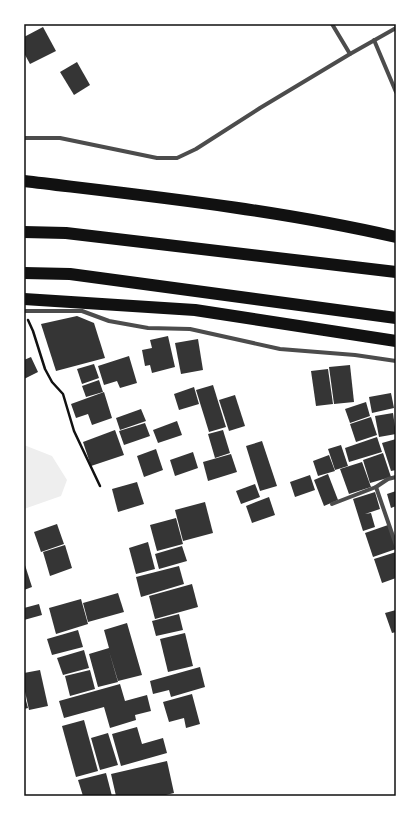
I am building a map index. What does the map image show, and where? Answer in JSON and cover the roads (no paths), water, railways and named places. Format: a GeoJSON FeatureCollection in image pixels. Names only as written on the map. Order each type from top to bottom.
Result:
{"type":"FeatureCollection","features":[{"type":"Feature","properties":{"kind":"highway"},"geometry":{"type":"LineString","coordinates":[[24,181],[190,201],[355,228],[396,237]]}},
{"type":"Feature","properties":{"kind":"highway"},"geometry":{"type":"LineString","coordinates":[[24,232],[66,233],[396,272]]}},
{"type":"Feature","properties":{"kind":"highway"},"geometry":{"type":"LineString","coordinates":[[24,273],[70,274],[396,318]]}},
{"type":"Feature","properties":{"kind":"highway"},"geometry":{"type":"LineString","coordinates":[[24,299],[195,310],[396,341]]}},
{"type":"Feature","properties":{"kind":"street"},"geometry":{"type":"LineString","coordinates":[[332,24],[350,54]]}},
{"type":"Feature","properties":{"kind":"street"},"geometry":{"type":"LineString","coordinates":[[24,138],[60,138],[157,158],[176,158],[196,149],[260,108],[396,28]]}},
{"type":"Feature","properties":{"kind":"street"},"geometry":{"type":"LineString","coordinates":[[374,40],[396,92]]}},
{"type":"Feature","properties":{"kind":"street"},"geometry":{"type":"LineString","coordinates":[[24,311],[82,311],[117,322],[148,328],[190,329],[280,348],[355,355],[396,361]]}},
{"type":"Feature","properties":{"kind":"street"},"geometry":{"type":"LineString","coordinates":[[332,504],[376,487],[388,479],[396,477]]}},
{"type":"Feature","properties":{"kind":"street"},"geometry":{"type":"LineString","coordinates":[[376,487],[396,545]]}}]}
